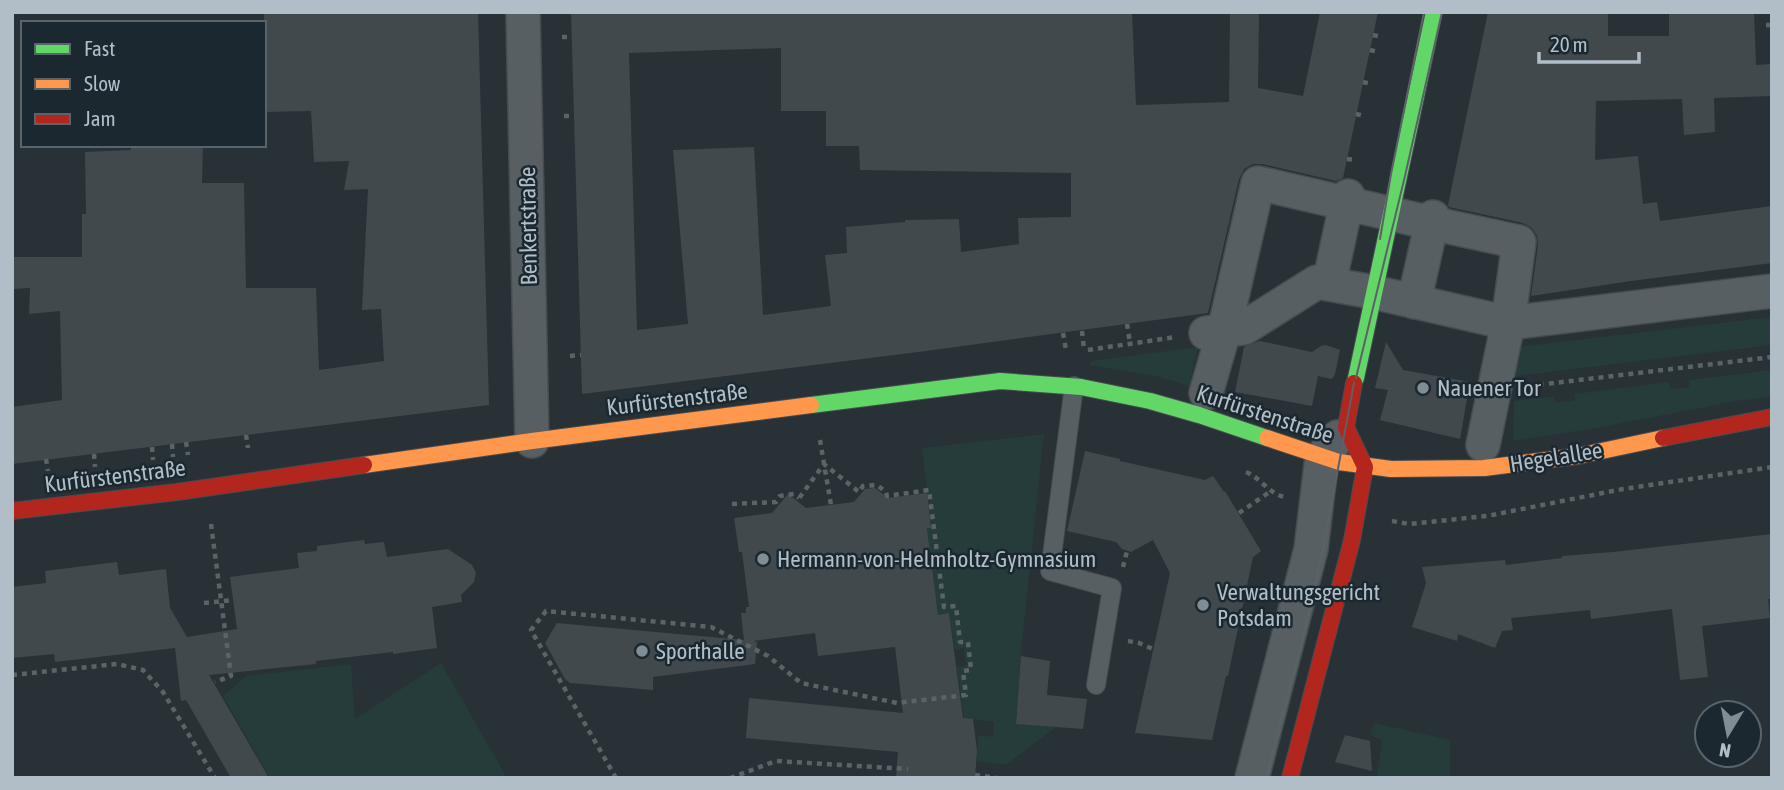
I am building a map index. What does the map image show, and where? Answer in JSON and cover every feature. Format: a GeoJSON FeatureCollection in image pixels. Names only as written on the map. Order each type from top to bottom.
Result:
{"type":"FeatureCollection","features":[{"type":"Feature","properties":{"kind":"street","name":"Benkertstraße"},"geometry":{"type":"LineString","coordinates":[[523,12],[533,441]]}},
{"type":"Feature","properties":{"kind":"street"},"geometry":{"type":"LineString","coordinates":[[1252,778],[1311,549],[1330,459],[1346,428],[1434,12]]}},
{"type":"Feature","properties":{"kind":"street"},"geometry":{"type":"LineString","coordinates":[[1206,393],[1213,332],[1230,291],[1249,208],[1258,183],[1348,200],[1390,214],[1432,220],[1519,242],[1517,313],[1505,386],[1482,445]]}},
{"type":"Feature","properties":{"kind":"street"},"geometry":{"type":"LineString","coordinates":[[1329,284],[1348,200]]}},
{"type":"Feature","properties":{"kind":"street"},"geometry":{"type":"LineString","coordinates":[[1414,302],[1432,220]]}},
{"type":"Feature","properties":{"kind":"street"},"geometry":{"type":"LineString","coordinates":[[1213,332],[1244,328],[1317,282],[1414,302],[1517,313],[1772,291]]}},
{"type":"Feature","properties":{"kind":"street","name":"Kurfürstenstraße"},"geometry":{"type":"LineString","coordinates":[[12,511],[177,492],[533,441],[1000,382],[1074,386],[1150,401],[1330,459]]}},
{"type":"Feature","properties":{"kind":"street","name":"Hegelallee"},"geometry":{"type":"LineString","coordinates":[[1330,459],[1365,467],[1391,469],[1484,468],[1578,456],[1772,417]]}},
{"type":"Feature","properties":{"kind":"street"},"geometry":{"type":"LineString","coordinates":[[1290,778],[1352,540],[1365,467],[1346,428]]}},
{"type":"Feature","properties":{"kind":"lane"},"geometry":{"type":"LineString","coordinates":[[1074,386],[1050,571],[1112,588],[1096,685]]}},
{"type":"Feature","properties":{"kind":"path"},"geometry":{"type":"LineString","coordinates":[[1373,35],[1382,37]]}},
{"type":"Feature","properties":{"kind":"path"},"geometry":{"type":"LineString","coordinates":[[562,37],[571,37]]}},
{"type":"Feature","properties":{"kind":"path"},"geometry":{"type":"LineString","coordinates":[[1370,50],[1379,52]]}},
{"type":"Feature","properties":{"kind":"path"},"geometry":{"type":"LineString","coordinates":[[1363,82],[1372,84]]}},
{"type":"Feature","properties":{"kind":"path"},"geometry":{"type":"LineString","coordinates":[[1356,114],[1365,116]]}},
{"type":"Feature","properties":{"kind":"path"},"geometry":{"type":"LineString","coordinates":[[564,116],[573,116]]}},
{"type":"Feature","properties":{"kind":"path"},"geometry":{"type":"LineString","coordinates":[[1347,159],[1356,160]]}},
{"type":"Feature","properties":{"kind":"path"},"geometry":{"type":"LineString","coordinates":[[1127,324],[1130,343]]}},
{"type":"Feature","properties":{"kind":"path"},"geometry":{"type":"LineString","coordinates":[[1082,331],[1084,350]]}},
{"type":"Feature","properties":{"kind":"path"},"geometry":{"type":"LineString","coordinates":[[1036,384],[1055,354],[1213,332]]}},
{"type":"Feature","properties":{"kind":"path"},"geometry":{"type":"LineString","coordinates":[[1063,333],[1066,353]]}},
{"type":"Feature","properties":{"kind":"path"},"geometry":{"type":"LineString","coordinates":[[570,356],[581,355]]}},
{"type":"Feature","properties":{"kind":"path"},"geometry":{"type":"LineString","coordinates":[[1505,386],[1772,357]]}},
{"type":"Feature","properties":{"kind":"path"},"geometry":{"type":"LineString","coordinates":[[246,435],[248,448]]}},
{"type":"Feature","properties":{"kind":"path"},"geometry":{"type":"LineString","coordinates":[[820,435],[831,505]]}},
{"type":"Feature","properties":{"kind":"path"},"geometry":{"type":"LineString","coordinates":[[186,442],[188,455]]}},
{"type":"Feature","properties":{"kind":"path"},"geometry":{"type":"LineString","coordinates":[[172,444],[173,457]]}},
{"type":"Feature","properties":{"kind":"path"},"geometry":{"type":"LineString","coordinates":[[152,447],[153,460]]}},
{"type":"Feature","properties":{"kind":"path"},"geometry":{"type":"LineString","coordinates":[[94,454],[95,467]]}},
{"type":"Feature","properties":{"kind":"path"},"geometry":{"type":"LineString","coordinates":[[46,459],[48,472]]}},
{"type":"Feature","properties":{"kind":"path"},"geometry":{"type":"LineString","coordinates":[[616,778],[531,630],[546,611],[711,627],[768,656],[801,683],[897,703],[967,695],[963,671],[971,670],[968,642],[960,642],[956,606],[944,607],[929,491],[887,496],[877,485],[863,486],[860,492],[824,464]]}},
{"type":"Feature","properties":{"kind":"path"},"geometry":{"type":"LineString","coordinates":[[732,505],[778,502],[780,496],[794,494],[798,500],[824,464]]}},
{"type":"Feature","properties":{"kind":"path"},"geometry":{"type":"LineString","coordinates":[[1386,520],[1409,524],[1487,516],[1623,489],[1772,467]]}},
{"type":"Feature","properties":{"kind":"path"},"geometry":{"type":"LineString","coordinates":[[1244,471],[1255,476],[1274,495],[1285,498]]}},
{"type":"Feature","properties":{"kind":"path"},"geometry":{"type":"LineString","coordinates":[[1239,513],[1271,491]]}},
{"type":"Feature","properties":{"kind":"path"},"geometry":{"type":"LineString","coordinates":[[210,513],[231,677],[215,682]]}},
{"type":"Feature","properties":{"kind":"path"},"geometry":{"type":"LineString","coordinates":[[204,603],[233,600]]}},
{"type":"Feature","properties":{"kind":"path"},"geometry":{"type":"LineString","coordinates":[[12,675],[117,664],[143,670],[163,692],[215,778]]}},
{"type":"Feature","properties":{"kind":"path"},"geometry":{"type":"LineString","coordinates":[[730,778],[776,761],[905,769],[902,776]]}},
{"type":"Feature","properties":{"kind":"path"},"geometry":{"type":"LineString","coordinates":[[975,775],[996,778]]}},
{"type":"Feature","properties":{"kind":"green space"},"geometry":{"type":"Polygon","coordinates":[[[1772,317],[1772,345],[1516,376],[1517,347],[1772,317]]]}},
{"type":"Feature","properties":{"kind":"green space"},"geometry":{"type":"Polygon","coordinates":[[[1198,347],[1189,386],[1156,376],[1090,365],[1091,361],[1198,347]]]}},
{"type":"Feature","properties":{"kind":"green space"},"geometry":{"type":"Polygon","coordinates":[[[1772,370],[1772,397],[1513,441],[1514,401],[1554,396],[1556,403],[1575,400],[1574,394],[1669,382],[1670,389],[1689,387],[1689,380],[1772,370]]]}},
{"type":"Feature","properties":{"kind":"green space"},"geometry":{"type":"Polygon","coordinates":[[[1044,434],[1016,723],[1056,727],[1006,765],[977,761],[978,735],[993,737],[994,722],[964,718],[957,667],[966,665],[964,648],[955,650],[949,614],[938,615],[927,528],[931,527],[922,448],[1044,434]]]}},
{"type":"Feature","properties":{"kind":"green space"},"geometry":{"type":"Polygon","coordinates":[[[441,663],[507,778],[270,778],[223,696],[246,676],[351,664],[355,719],[441,663]]]}},
{"type":"Feature","properties":{"kind":"green space"},"geometry":{"type":"Polygon","coordinates":[[[1374,723],[1450,740],[1450,778],[1377,778],[1382,740],[1370,735],[1374,723]]]}},
{"type":"Feature","properties":{"kind":"building"},"geometry":{"type":"Polygon","coordinates":[[[264,12],[478,12],[489,405],[12,464],[12,407],[62,400],[60,311],[29,314],[30,288],[13,289],[13,257],[82,257],[82,214],[86,214],[85,152],[131,150],[131,147],[203,147],[202,183],[244,183],[246,288],[316,288],[319,370],[384,361],[381,309],[362,310],[368,189],[344,190],[349,161],[314,162],[311,111],[266,112],[264,12]]]}},
{"type":"Feature","properties":{"kind":"building"},"geometry":{"type":"Polygon","coordinates":[[[571,12],[1132,12],[1136,105],[1229,102],[1230,12],[1259,12],[1258,88],[1303,96],[1320,12],[1378,12],[1343,178],[1336,181],[1262,164],[1253,164],[1244,169],[1239,179],[1208,313],[582,394],[571,12]],[[781,48],[629,53],[637,330],[688,324],[673,150],[754,147],[763,315],[831,306],[825,255],[847,253],[846,227],[905,220],[959,219],[961,252],[1019,244],[1018,218],[1071,217],[1071,173],[860,170],[859,146],[826,146],[826,111],[781,111],[781,48]]]}},
{"type":"Feature","properties":{"kind":"building"},"geometry":{"type":"Polygon","coordinates":[[[1488,12],[1608,13],[1608,36],[1669,36],[1669,12],[1754,12],[1756,65],[1772,64],[1772,96],[1714,98],[1715,132],[1684,135],[1682,99],[1596,101],[1595,160],[1638,156],[1643,204],[1657,202],[1660,221],[1772,206],[1772,263],[1531,296],[1538,245],[1532,228],[1523,223],[1448,205],[1488,12]]]}},
{"type":"Feature","properties":{"kind":"building"},"geometry":{"type":"Polygon","coordinates":[[[1260,341],[1312,352],[1326,345],[1340,350],[1332,379],[1318,376],[1312,406],[1235,392],[1244,347],[1260,341]]]}},
{"type":"Feature","properties":{"kind":"building"},"geometry":{"type":"Polygon","coordinates":[[[1386,342],[1403,370],[1470,382],[1460,439],[1380,420],[1388,390],[1375,388],[1386,342]]]}},
{"type":"Feature","properties":{"kind":"building","name":"Verwaltungsgericht Potsdam"},"geometry":{"type":"Polygon","coordinates":[[[1085,451],[1205,480],[1213,476],[1261,551],[1253,557],[1212,740],[1135,733],[1170,573],[1153,540],[1131,552],[1122,549],[1116,542],[1067,531],[1085,451]]]}},
{"type":"Feature","properties":{"kind":"building"},"geometry":{"type":"Polygon","coordinates":[[[875,488],[888,498],[927,493],[931,528],[927,528],[938,615],[949,613],[963,718],[973,719],[977,751],[975,778],[896,778],[898,752],[746,738],[749,698],[903,713],[895,647],[818,656],[815,633],[753,641],[757,642],[755,664],[653,677],[653,690],[570,683],[565,679],[545,643],[557,623],[744,640],[741,613],[746,613],[746,607],[749,607],[742,552],[739,552],[734,518],[772,513],[788,494],[806,508],[854,502],[865,489],[875,488]]]}},
{"type":"Feature","properties":{"kind":"building"},"geometry":{"type":"Polygon","coordinates":[[[1772,534],[1772,599],[1768,599],[1770,618],[1702,626],[1708,677],[1680,680],[1672,609],[1591,619],[1590,610],[1511,618],[1513,630],[1502,631],[1495,648],[1458,634],[1457,641],[1412,627],[1426,583],[1422,567],[1505,560],[1506,565],[1562,556],[1772,534]]]}},
{"type":"Feature","properties":{"kind":"building"},"geometry":{"type":"Polygon","coordinates":[[[364,540],[365,544],[384,542],[387,557],[448,549],[472,565],[476,573],[474,582],[461,595],[462,602],[432,607],[437,648],[209,675],[269,778],[231,778],[186,700],[181,701],[174,639],[175,648],[55,662],[54,654],[12,658],[12,587],[46,583],[45,571],[117,562],[119,575],[166,569],[170,608],[187,637],[237,629],[230,577],[299,568],[297,553],[317,551],[317,546],[364,540]]]}},
{"type":"Feature","properties":{"kind":"building"},"geometry":{"type":"Polygon","coordinates":[[[1021,656],[1050,661],[1047,695],[1087,699],[1083,729],[1016,724],[1021,656]]]}},
{"type":"Feature","properties":{"kind":"building"},"geometry":{"type":"Polygon","coordinates":[[[1345,735],[1370,741],[1372,771],[1335,762],[1345,735]]]}},
{"type":"Feature","properties":{"kind":"tram line"},"geometry":{"type":"LineString","coordinates":[[1380,239],[1424,12]]}},
{"type":"Feature","properties":{"kind":"tram line"},"geometry":{"type":"LineString","coordinates":[[1356,378],[1442,12]]}},
{"type":"Feature","properties":{"kind":"tram line"},"geometry":{"type":"LineString","coordinates":[[1266,778],[1323,549],[1354,383]]}},
{"type":"Feature","properties":{"kind":"traffic: fast"},"geometry":{"type":"LineString","coordinates":[[1356,378],[1434,12]]}},
{"type":"Feature","properties":{"kind":"traffic: fast"},"geometry":{"type":"LineString","coordinates":[[811,405],[1000,381],[1081,387],[1150,401],[1267,438]]}},
{"type":"Feature","properties":{"kind":"traffic: slow"},"geometry":{"type":"LineString","coordinates":[[364,465],[811,405]]}},
{"type":"Feature","properties":{"kind":"traffic: slow"},"geometry":{"type":"LineString","coordinates":[[1267,438],[1339,462],[1391,469],[1484,468],[1578,456],[1663,438]]}},
{"type":"Feature","properties":{"kind":"traffic: jam"},"geometry":{"type":"LineString","coordinates":[[1290,778],[1352,540],[1365,467],[1346,427],[1354,383]]}},
{"type":"Feature","properties":{"kind":"traffic: jam"},"geometry":{"type":"LineString","coordinates":[[1663,438],[1772,417]]}},
{"type":"Feature","properties":{"kind":"traffic: jam"},"geometry":{"type":"LineString","coordinates":[[12,511],[177,492],[364,465]]}},
{"type":"Feature","properties":{"kind":"place","name":"Nauener Tor"},"geometry":{"type":"Point","coordinates":[1423,388]}},
{"type":"Feature","properties":{"kind":"place","name":"Hermann-von-Helmholtz-Gymnasium"},"geometry":{"type":"Point","coordinates":[763,559]}},
{"type":"Feature","properties":{"kind":"place","name":"Verwaltungsgericht Potsdam"},"geometry":{"type":"Point","coordinates":[1203,605]}},
{"type":"Feature","properties":{"kind":"place","name":"Sporthalle"},"geometry":{"type":"Point","coordinates":[642,651]}}]}
